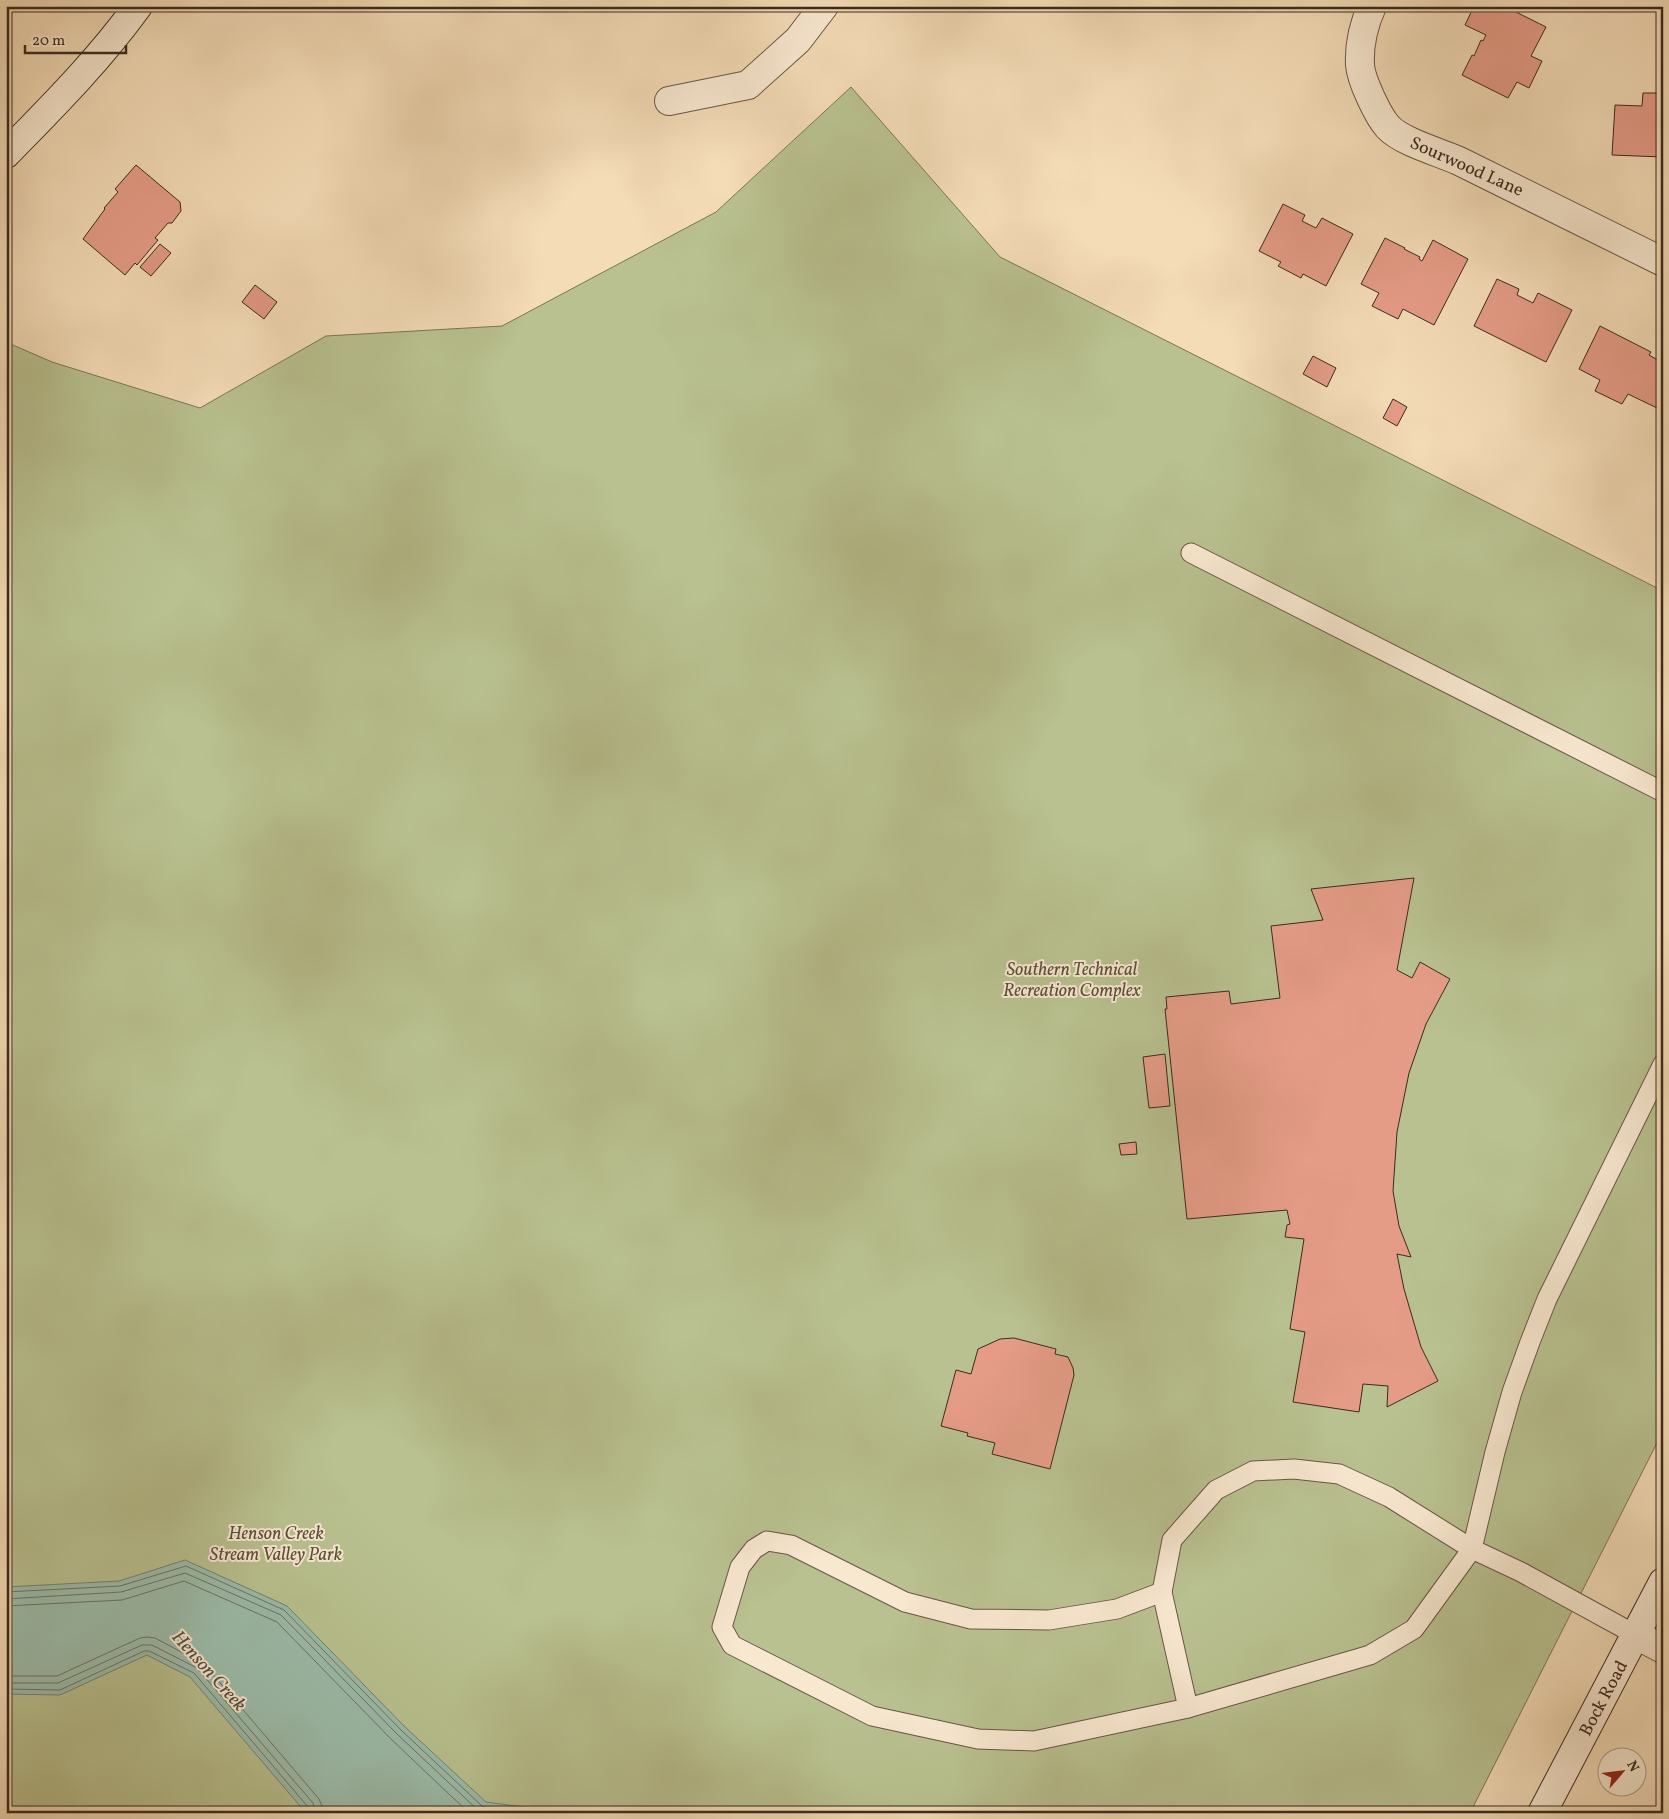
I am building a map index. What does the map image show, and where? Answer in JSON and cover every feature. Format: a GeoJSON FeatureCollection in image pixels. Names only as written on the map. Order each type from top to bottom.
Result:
{"type":"FeatureCollection","features":[{"type":"Feature","properties":{"kind":"street"},"geometry":{"type":"LineString","coordinates":[[6,154],[83,74],[123,27],[138,6]]}},
{"type":"Feature","properties":{"kind":"street"},"geometry":{"type":"LineString","coordinates":[[669,101],[748,85],[798,40],[824,6]]}},
{"type":"Feature","properties":{"kind":"street","name":"Sourwood Lane"},"geometry":{"type":"LineString","coordinates":[[1372,6],[1364,30],[1360,67],[1374,104],[1383,121],[1399,136],[1540,200],[1663,262]]}},
{"type":"Feature","properties":{"kind":"street","name":"Bock Road"},"geometry":{"type":"LineString","coordinates":[[1542,1813],[1663,1582]]}},
{"type":"Feature","properties":{"kind":"street"},"geometry":{"type":"LineString","coordinates":[[1636,1636],[1663,1649]]}},
{"type":"Feature","properties":{"kind":"lane"},"geometry":{"type":"LineString","coordinates":[[1191,553],[1663,792]]}},
{"type":"Feature","properties":{"kind":"lane"},"geometry":{"type":"LineString","coordinates":[[1162,1592],[1117,1609],[1049,1620],[971,1619],[905,1602],[791,1545],[767,1541],[754,1549],[740,1567],[722,1626],[732,1645],[872,1716],[978,1739],[1034,1740],[1188,1708],[1370,1655],[1414,1629],[1472,1549],[1497,1443],[1512,1392],[1530,1342],[1547,1299],[1663,1064]]}},
{"type":"Feature","properties":{"kind":"lane"},"geometry":{"type":"LineString","coordinates":[[1188,1708],[1162,1592],[1172,1540],[1216,1490],[1253,1471],[1294,1468],[1338,1474],[1388,1497],[1472,1549],[1520,1572],[1636,1636]]}},
{"type":"Feature","properties":{"kind":"green space","name":"Southern Technical Recreation Complex"},"geometry":{"type":"Polygon","coordinates":[[[851,87],[1000,257],[1663,591],[1663,1431],[1470,1813],[6,1813],[6,342],[52,362],[200,408],[326,336],[502,326],[716,212],[851,87]]]}},
{"type":"Feature","properties":{"kind":"water","name":"Henson Creek"},"geometry":{"type":"Polygon","coordinates":[[[185,1560],[287,1606],[404,1726],[486,1802],[570,1813],[306,1813],[190,1677],[147,1655],[60,1695],[6,1694],[6,1587],[119,1581],[185,1560]]]}},
{"type":"Feature","properties":{"kind":"building"},"geometry":{"type":"Polygon","coordinates":[[[1474,6],[1504,6],[1546,27],[1531,56],[1542,61],[1529,88],[1517,82],[1508,98],[1462,75],[1481,40],[1483,41],[1486,35],[1465,25],[1474,6]]]}},
{"type":"Feature","properties":{"kind":"building"},"geometry":{"type":"Polygon","coordinates":[[[1643,93],[1663,93],[1663,157],[1612,155],[1615,105],[1642,106],[1643,93]]]}},
{"type":"Feature","properties":{"kind":"building"},"geometry":{"type":"Polygon","coordinates":[[[136,165],[180,202],[181,211],[172,223],[168,223],[155,238],[158,240],[137,265],[135,263],[125,275],[83,239],[104,208],[118,192],[115,189],[136,165]]]}},
{"type":"Feature","properties":{"kind":"building"},"geometry":{"type":"Polygon","coordinates":[[[1283,204],[1305,215],[1302,221],[1316,228],[1322,218],[1353,234],[1326,286],[1303,274],[1301,278],[1278,266],[1281,262],[1259,251],[1283,204]]]}},
{"type":"Feature","properties":{"kind":"building"},"geometry":{"type":"Polygon","coordinates":[[[1385,238],[1420,257],[1419,259],[1422,261],[1433,240],[1468,259],[1434,325],[1403,309],[1398,319],[1372,306],[1379,293],[1361,284],[1385,238]]]}},
{"type":"Feature","properties":{"kind":"building"},"geometry":{"type":"Polygon","coordinates":[[[160,244],[171,253],[151,276],[140,267],[160,244]]]}},
{"type":"Feature","properties":{"kind":"building"},"geometry":{"type":"Polygon","coordinates":[[[1497,279],[1519,289],[1517,295],[1533,303],[1538,293],[1572,310],[1546,362],[1474,326],[1497,279]]]}},
{"type":"Feature","properties":{"kind":"building"},"geometry":{"type":"Polygon","coordinates":[[[255,285],[277,302],[264,319],[242,302],[255,285]]]}},
{"type":"Feature","properties":{"kind":"building"},"geometry":{"type":"Polygon","coordinates":[[[1600,326],[1651,352],[1649,355],[1663,363],[1663,396],[1657,408],[1628,394],[1622,404],[1595,391],[1600,380],[1579,369],[1600,326]]]}},
{"type":"Feature","properties":{"kind":"building"},"geometry":{"type":"Polygon","coordinates":[[[1313,356],[1336,368],[1327,387],[1303,374],[1313,356]]]}},
{"type":"Feature","properties":{"kind":"building"},"geometry":{"type":"Polygon","coordinates":[[[1393,399],[1407,407],[1397,426],[1383,418],[1393,399]]]}},
{"type":"Feature","properties":{"kind":"building"},"geometry":{"type":"Polygon","coordinates":[[[1414,878],[1397,970],[1412,978],[1420,962],[1450,979],[1426,1024],[1409,1073],[1397,1132],[1393,1191],[1399,1226],[1411,1257],[1397,1254],[1404,1289],[1421,1347],[1438,1381],[1387,1407],[1388,1386],[1363,1384],[1359,1412],[1293,1402],[1305,1332],[1290,1329],[1304,1239],[1285,1237],[1287,1225],[1290,1224],[1287,1210],[1187,1219],[1165,1009],[1167,1009],[1166,997],[1229,991],[1231,1004],[1280,998],[1271,926],[1323,920],[1311,889],[1414,878]]]}},
{"type":"Feature","properties":{"kind":"building"},"geometry":{"type":"Polygon","coordinates":[[[1165,1054],[1170,1106],[1149,1108],[1143,1057],[1165,1054]]]}},
{"type":"Feature","properties":{"kind":"building"},"geometry":{"type":"Polygon","coordinates":[[[1136,1142],[1137,1154],[1121,1155],[1119,1144],[1136,1142]]]}},
{"type":"Feature","properties":{"kind":"building"},"geometry":{"type":"Polygon","coordinates":[[[1014,1338],[1056,1349],[1055,1354],[1068,1357],[1073,1368],[1074,1375],[1050,1469],[992,1454],[995,1443],[967,1436],[968,1433],[941,1426],[956,1370],[971,1374],[978,1349],[1000,1339],[1014,1338]]]}},
{"type":"Feature","properties":{"kind":"park label","name":"Henson Creek Stream Valley Park"},"geometry":{"type":"Point","coordinates":[276,1544]}}]}
